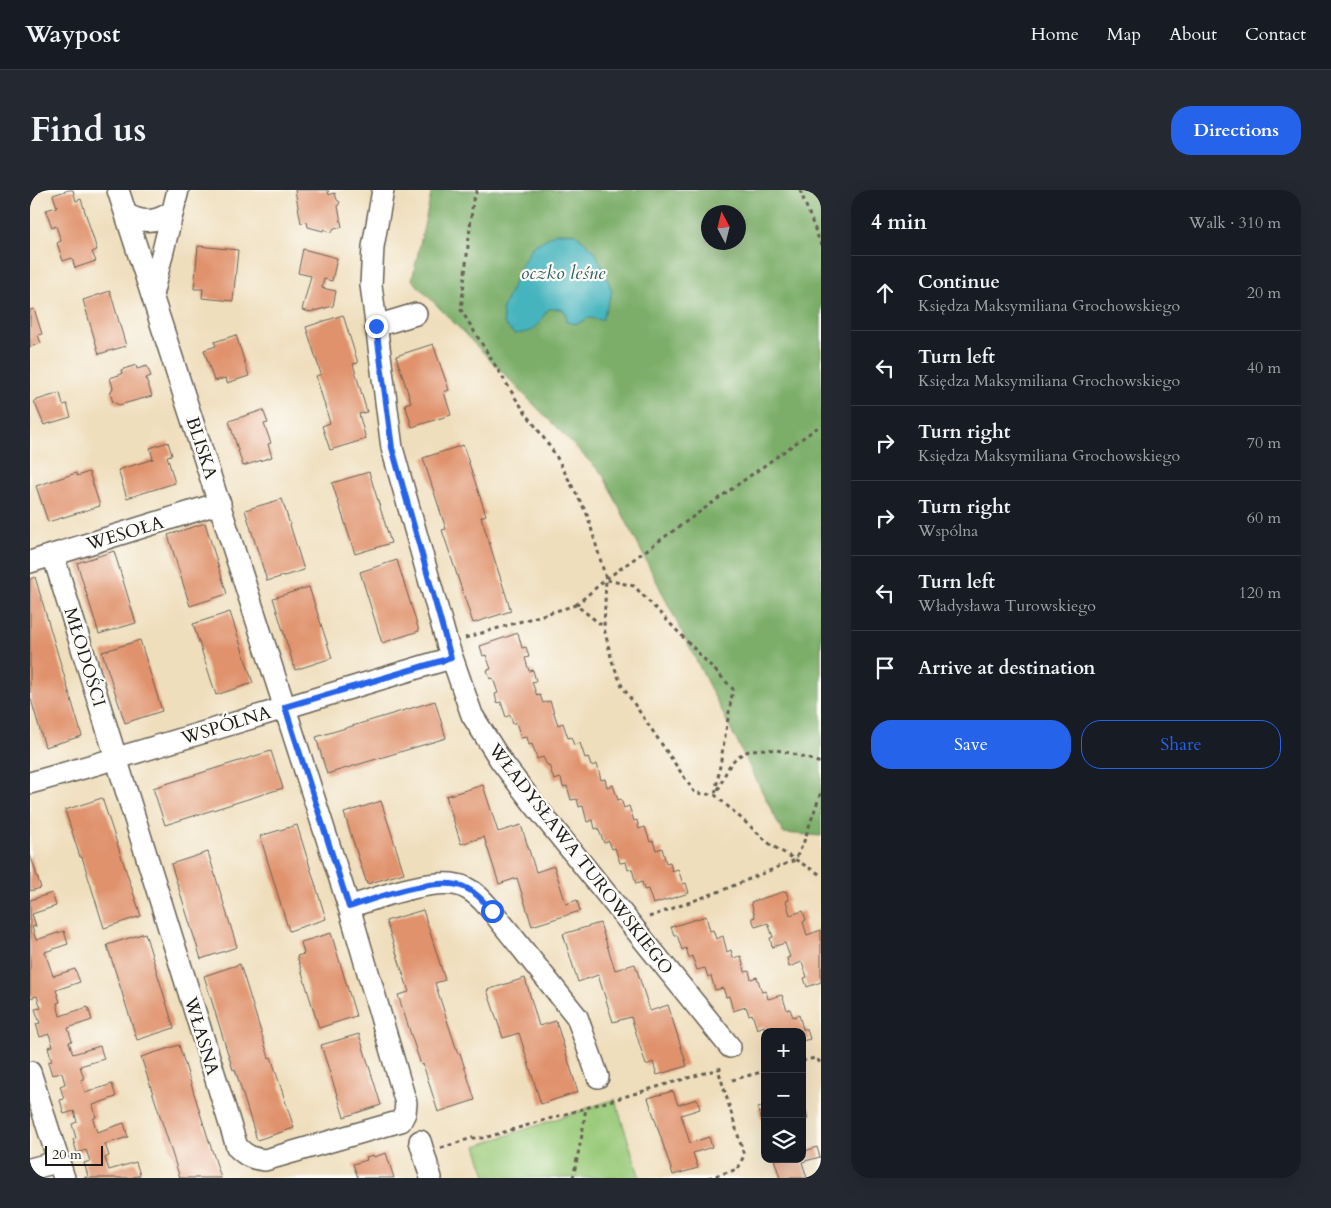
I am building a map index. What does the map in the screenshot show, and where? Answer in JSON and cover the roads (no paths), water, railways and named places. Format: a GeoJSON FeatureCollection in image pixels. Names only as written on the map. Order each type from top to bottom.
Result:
{"type":"FeatureCollection","features":[{"type":"Feature","properties":{"kind":"street","name":"BLISKA"},"geometry":{"type":"LineString","coordinates":[[118,190],[349,907],[406,1102],[405,1113],[401,1121]]}},
{"type":"Feature","properties":{"kind":"street"},"geometry":{"type":"LineString","coordinates":[[152,295],[178,190]]}},
{"type":"Feature","properties":{"kind":"street","name":"WŁADYSŁAWA TUROWSKIEGO"},"geometry":{"type":"LineString","coordinates":[[383,190],[373,247],[371,285],[392,448],[449,650],[472,715],[501,761],[632,923],[729,1057]]}},
{"type":"Feature","properties":{"kind":"street"},"geometry":{"type":"LineString","coordinates":[[126,214],[140,220],[151,221],[160,219],[173,211]]}},
{"type":"Feature","properties":{"kind":"street"},"geometry":{"type":"LineString","coordinates":[[376,326],[416,314]]}},
{"type":"Feature","properties":{"kind":"street","name":"WESOŁA"},"geometry":{"type":"LineString","coordinates":[[30,562],[220,503]]}},
{"type":"Feature","properties":{"kind":"street","name":"MŁODOŚCI"},"geometry":{"type":"LineString","coordinates":[[54,555],[116,760]]}},
{"type":"Feature","properties":{"kind":"street","name":"WSPÓLNA"},"geometry":{"type":"LineString","coordinates":[[30,783],[116,760],[285,707],[449,650]]}},
{"type":"Feature","properties":{"kind":"street","name":"WŁASNA"},"geometry":{"type":"LineString","coordinates":[[116,760],[237,1147],[244,1154],[254,1159],[265,1160],[401,1121]]}},
{"type":"Feature","properties":{"kind":"street"},"geometry":{"type":"LineString","coordinates":[[349,907],[435,883],[450,883],[465,887],[479,896],[578,1017],[598,1077]]}},
{"type":"Feature","properties":{"kind":"street"},"geometry":{"type":"LineString","coordinates":[[30,1072],[61,1170],[30,1169]]}},
{"type":"Feature","properties":{"kind":"street"},"geometry":{"type":"LineString","coordinates":[[420,1140],[431,1178]]}},
{"type":"Feature","properties":{"kind":"water","name":"oczko leśne"},"geometry":{"type":"Polygon","coordinates":[[[556,233],[575,233],[595,251],[612,292],[602,320],[589,318],[577,324],[566,322],[566,314],[562,309],[549,309],[533,330],[514,334],[504,324],[502,310],[520,268],[532,247],[556,233]]]}}]}
